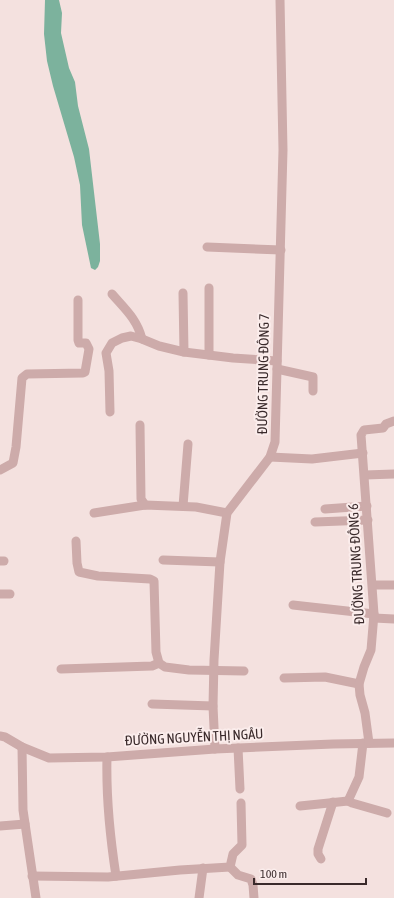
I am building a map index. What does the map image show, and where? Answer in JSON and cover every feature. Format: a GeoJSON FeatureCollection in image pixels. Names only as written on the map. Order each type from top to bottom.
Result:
{"type":"FeatureCollection","features":[{"type":"Feature","properties":{"kind":"street","name":"ĐƯỜNG TRUNG ĐÔNG 7"},"geometry":{"type":"LineString","coordinates":[[215,749],[213,706],[214,670],[220,562],[227,513],[270,457],[276,442],[283,150],[280,0]]}},
{"type":"Feature","properties":{"kind":"street"},"geometry":{"type":"LineString","coordinates":[[207,247],[281,250]]}},
{"type":"Feature","properties":{"kind":"street"},"geometry":{"type":"LineString","coordinates":[[209,288],[209,355]]}},
{"type":"Feature","properties":{"kind":"street"},"geometry":{"type":"LineString","coordinates":[[183,293],[184,352]]}},
{"type":"Feature","properties":{"kind":"street"},"geometry":{"type":"LineString","coordinates":[[112,294],[139,327],[142,339]]}},
{"type":"Feature","properties":{"kind":"street"},"geometry":{"type":"LineString","coordinates":[[0,470],[13,463],[16,448],[22,378],[27,374],[85,372],[89,349],[86,343],[79,343],[78,340],[78,300]]}},
{"type":"Feature","properties":{"kind":"street"},"geometry":{"type":"LineString","coordinates":[[110,412],[109,371],[106,353],[112,343],[122,338],[131,336],[159,346],[184,352],[277,365],[313,377],[313,391]]}},
{"type":"Feature","properties":{"kind":"street","name":"ĐƯỜNG TRUNG ĐÔNG 6"},"geometry":{"type":"LineString","coordinates":[[348,801],[359,777],[366,743],[365,714],[359,684],[371,650],[374,616],[373,585],[361,435],[364,430],[383,428],[386,424],[394,421]]}},
{"type":"Feature","properties":{"kind":"street"},"geometry":{"type":"LineString","coordinates":[[140,425],[141,499],[145,505]]}},
{"type":"Feature","properties":{"kind":"street"},"geometry":{"type":"LineString","coordinates":[[183,506],[188,444]]}},
{"type":"Feature","properties":{"kind":"street"},"geometry":{"type":"LineString","coordinates":[[270,457],[312,459],[363,453]]}},
{"type":"Feature","properties":{"kind":"street"},"geometry":{"type":"LineString","coordinates":[[365,475],[394,474]]}},
{"type":"Feature","properties":{"kind":"street"},"geometry":{"type":"LineString","coordinates":[[94,513],[145,505],[196,507],[227,513]]}},
{"type":"Feature","properties":{"kind":"street"},"geometry":{"type":"LineString","coordinates":[[325,509],[367,506]]}},
{"type":"Feature","properties":{"kind":"street"},"geometry":{"type":"LineString","coordinates":[[315,522],[368,520]]}},
{"type":"Feature","properties":{"kind":"street"},"geometry":{"type":"LineString","coordinates":[[76,541],[79,572],[98,576],[150,579],[154,581],[156,652],[159,663],[165,667],[190,670],[244,671]]}},
{"type":"Feature","properties":{"kind":"street"},"geometry":{"type":"LineString","coordinates":[[163,560],[220,562]]}},
{"type":"Feature","properties":{"kind":"street"},"geometry":{"type":"LineString","coordinates":[[373,585],[394,585]]}},
{"type":"Feature","properties":{"kind":"street"},"geometry":{"type":"LineString","coordinates":[[0,594],[10,594]]}},
{"type":"Feature","properties":{"kind":"street"},"geometry":{"type":"LineString","coordinates":[[293,605],[394,619]]}},
{"type":"Feature","properties":{"kind":"street"},"geometry":{"type":"LineString","coordinates":[[61,669],[152,666],[159,663]]}},
{"type":"Feature","properties":{"kind":"street"},"geometry":{"type":"LineString","coordinates":[[284,678],[325,677],[359,684]]}},
{"type":"Feature","properties":{"kind":"street"},"geometry":{"type":"LineString","coordinates":[[152,704],[213,706]]}},
{"type":"Feature","properties":{"kind":"street","name":"ĐƯỜNG NGUYỄN THỊ NGÂU"},"geometry":{"type":"LineString","coordinates":[[0,736],[49,758],[107,757],[238,748],[366,743],[394,744]]}},
{"type":"Feature","properties":{"kind":"street"},"geometry":{"type":"LineString","coordinates":[[22,747],[23,810],[36,898]]}},
{"type":"Feature","properties":{"kind":"street"},"geometry":{"type":"LineString","coordinates":[[238,748],[240,789]]}},
{"type":"Feature","properties":{"kind":"street"},"geometry":{"type":"LineString","coordinates":[[107,757],[106,783],[108,820],[116,876]]}},
{"type":"Feature","properties":{"kind":"street"},"geometry":{"type":"LineString","coordinates":[[300,806],[348,801],[352,804],[387,813]]}},
{"type":"Feature","properties":{"kind":"street"},"geometry":{"type":"LineString","coordinates":[[321,859],[318,854],[318,849],[333,802]]}},
{"type":"Feature","properties":{"kind":"street"},"geometry":{"type":"LineString","coordinates":[[230,867],[233,854],[242,846],[241,803]]}},
{"type":"Feature","properties":{"kind":"street"},"geometry":{"type":"LineString","coordinates":[[0,826],[25,824]]}},
{"type":"Feature","properties":{"kind":"street"},"geometry":{"type":"LineString","coordinates":[[32,876],[116,876],[230,867],[238,875],[251,879],[254,898]]}},
{"type":"Feature","properties":{"kind":"street"},"geometry":{"type":"LineString","coordinates":[[199,898],[203,868]]}},
{"type":"Feature","properties":{"kind":"shaded area"},"geometry":{"type":"Polygon","coordinates":[[[45,0],[59,0],[62,13],[61,33],[69,68],[75,82],[78,106],[89,149],[100,244],[100,261],[95,270],[91,268],[82,225],[80,185],[74,157],[47,61],[44,34],[45,0]]]}}]}
